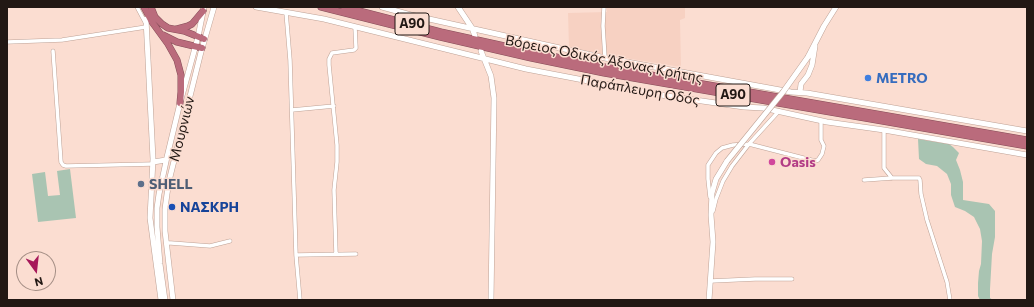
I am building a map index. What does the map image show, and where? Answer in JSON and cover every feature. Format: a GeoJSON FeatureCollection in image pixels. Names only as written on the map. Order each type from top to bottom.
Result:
{"type":"FeatureCollection","features":[{"type":"Feature","properties":{"kind":"highway"},"geometry":{"type":"LineString","coordinates":[[144,7],[174,55],[179,68],[181,82],[180,104]]}},
{"type":"Feature","properties":{"kind":"highway"},"geometry":{"type":"LineString","coordinates":[[151,7],[157,20],[168,28],[204,39]]}},
{"type":"Feature","properties":{"kind":"highway","name":"Βόρειος Οδικός Άξονας Κρήτης"},"geometry":{"type":"LineString","coordinates":[[321,7],[440,37],[604,73],[1027,146]]}},
{"type":"Feature","properties":{"kind":"highway","name":"Βόρειος Οδικός Άξονας Κρήτης"},"geometry":{"type":"LineString","coordinates":[[344,7],[441,32],[605,67],[1027,140]]}},
{"type":"Feature","properties":{"kind":"highway"},"geometry":{"type":"LineString","coordinates":[[175,30],[192,24],[204,9]]}},
{"type":"Feature","properties":{"kind":"highway"},"geometry":{"type":"LineString","coordinates":[[157,30],[164,36],[177,42],[202,48]]}},
{"type":"Feature","properties":{"kind":"street"},"geometry":{"type":"LineString","coordinates":[[137,7],[146,23],[153,163],[150,218],[161,300]]}},
{"type":"Feature","properties":{"kind":"street","name":"Μουρνιών"},"geometry":{"type":"LineString","coordinates":[[173,300],[166,243],[165,209],[169,181],[204,39],[214,7]]}},
{"type":"Feature","properties":{"kind":"street","name":"Παράπλευρη Οδός"},"geometry":{"type":"LineString","coordinates":[[256,7],[324,19],[526,69],[667,96],[744,108],[779,110],[821,121],[1027,154]]}},
{"type":"Feature","properties":{"kind":"street","name":"Παράπλευρη Οδός"},"geometry":{"type":"LineString","coordinates":[[382,7],[605,58],[791,92],[800,92],[1027,131]]}},
{"type":"Feature","properties":{"kind":"street"},"geometry":{"type":"LineString","coordinates":[[458,7],[472,28],[475,36]]}},
{"type":"Feature","properties":{"kind":"street"},"geometry":{"type":"LineString","coordinates":[[604,7],[605,58]]}},
{"type":"Feature","properties":{"kind":"street"},"geometry":{"type":"LineString","coordinates":[[711,201],[716,179],[727,161],[783,92],[808,57],[836,7]]}},
{"type":"Feature","properties":{"kind":"street"},"geometry":{"type":"LineString","coordinates":[[165,300],[157,227],[158,201],[161,180],[204,9]]}},
{"type":"Feature","properties":{"kind":"street"},"geometry":{"type":"LineString","coordinates":[[286,12],[290,60],[296,255],[300,300]]}},
{"type":"Feature","properties":{"kind":"street"},"geometry":{"type":"LineString","coordinates":[[7,42],[62,40],[146,23]]}},
{"type":"Feature","properties":{"kind":"street"},"geometry":{"type":"LineString","coordinates":[[336,254],[334,190],[337,154],[334,106],[329,65],[330,56],[332,53],[354,50],[356,48],[355,27]]}},
{"type":"Feature","properties":{"kind":"street"},"geometry":{"type":"LineString","coordinates":[[800,92],[801,84],[808,75],[812,65],[815,44]]}},
{"type":"Feature","properties":{"kind":"street"},"geometry":{"type":"LineString","coordinates":[[53,51],[61,162],[63,165],[153,163],[166,160]]}},
{"type":"Feature","properties":{"kind":"street"},"geometry":{"type":"LineString","coordinates":[[481,51],[490,76],[494,98],[491,300]]}},
{"type":"Feature","properties":{"kind":"street"},"geometry":{"type":"LineString","coordinates":[[292,110],[334,106]]}},
{"type":"Feature","properties":{"kind":"street"},"geometry":{"type":"LineString","coordinates":[[711,215],[723,181],[732,166],[779,110]]}},
{"type":"Feature","properties":{"kind":"street"},"geometry":{"type":"LineString","coordinates":[[709,300],[713,242],[711,201],[707,170],[710,160],[722,148],[727,146],[749,144],[815,161],[818,160],[820,159],[824,146],[821,140],[821,121]]}},
{"type":"Feature","properties":{"kind":"street"},"geometry":{"type":"LineString","coordinates":[[884,130],[884,168],[892,178]]}},
{"type":"Feature","properties":{"kind":"street"},"geometry":{"type":"LineString","coordinates":[[864,180],[919,178],[927,220],[947,282],[950,300]]}},
{"type":"Feature","properties":{"kind":"street"},"geometry":{"type":"LineString","coordinates":[[166,243],[210,246],[230,241]]}},
{"type":"Feature","properties":{"kind":"street"},"geometry":{"type":"LineString","coordinates":[[296,255],[356,254]]}},
{"type":"Feature","properties":{"kind":"street"},"geometry":{"type":"LineString","coordinates":[[711,282],[755,279],[792,279]]}},
{"type":"Feature","properties":{"kind":"shaded area"},"geometry":{"type":"Polygon","coordinates":[[[607,7],[685,7],[685,18],[680,20],[681,67],[569,47],[568,13],[607,12],[607,7]]]}},
{"type":"Feature","properties":{"kind":"green space"},"geometry":{"type":"Polygon","coordinates":[[[918,139],[949,144],[953,147],[959,153],[956,160],[963,182],[963,200],[989,204],[995,211],[995,237],[992,254],[990,289],[990,298],[993,300],[980,300],[978,296],[982,241],[980,229],[974,217],[955,207],[951,195],[951,184],[947,174],[937,166],[926,164],[919,159],[918,139]]]}},
{"type":"Feature","properties":{"kind":"green space"},"geometry":{"type":"Polygon","coordinates":[[[70,169],[76,218],[38,222],[32,174],[45,172],[48,196],[60,195],[57,171],[70,169]]]}},
{"type":"Feature","properties":{"kind":"place","name":"METRO"},"geometry":{"type":"Point","coordinates":[868,78]}},
{"type":"Feature","properties":{"kind":"place","name":"Oasis"},"geometry":{"type":"Point","coordinates":[772,162]}},
{"type":"Feature","properties":{"kind":"place","name":"SHELL"},"geometry":{"type":"Point","coordinates":[141,184]}},
{"type":"Feature","properties":{"kind":"place","name":"ΝΑΣΚΡΗ"},"geometry":{"type":"Point","coordinates":[172,207]}}]}
